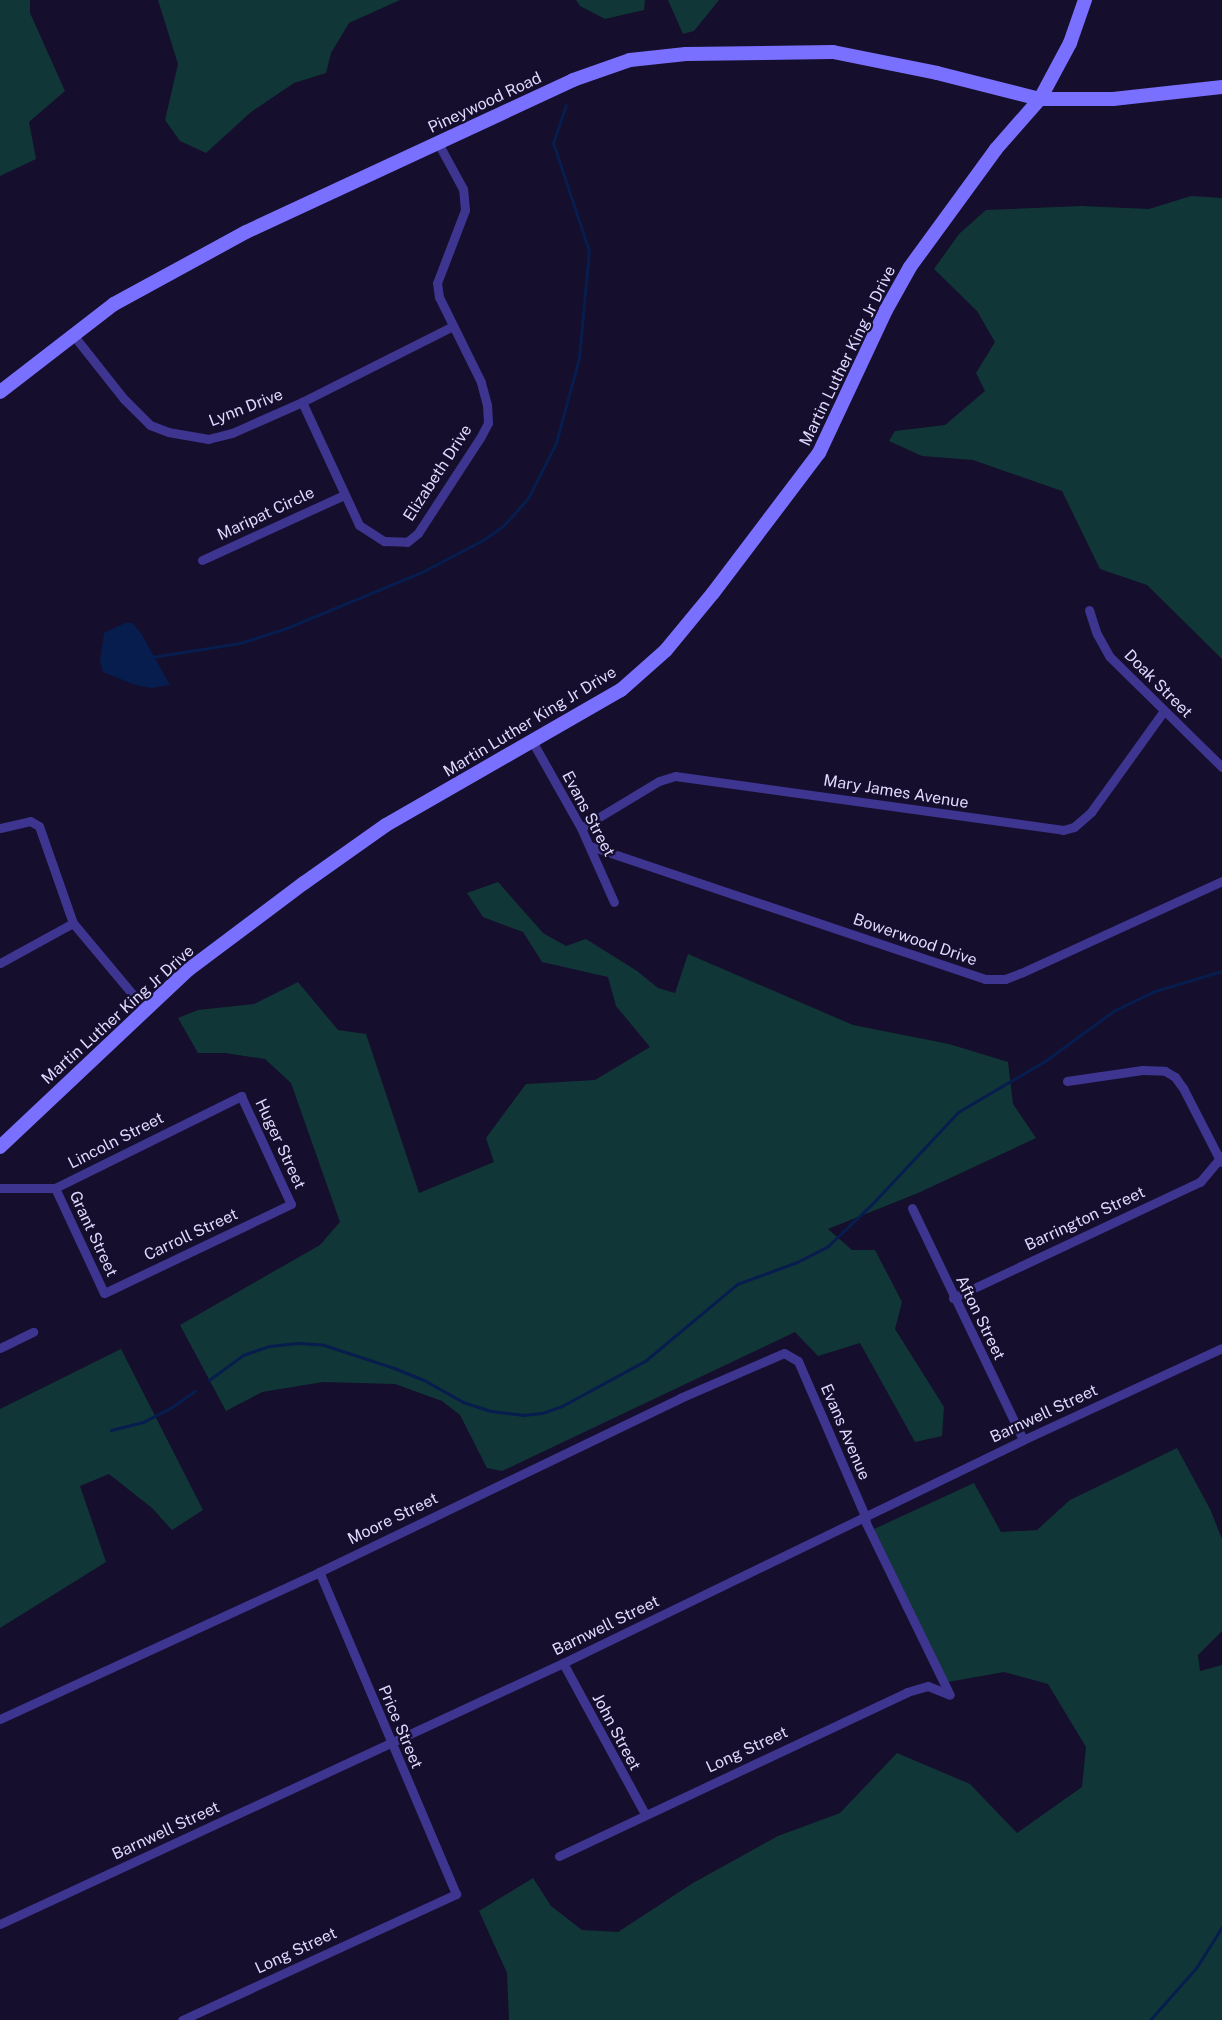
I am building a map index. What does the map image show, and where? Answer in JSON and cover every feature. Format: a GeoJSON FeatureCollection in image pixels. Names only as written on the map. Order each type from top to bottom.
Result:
{"type":"FeatureCollection","features":[{"type":"Feature","properties":{"kind":"street","name":"Martin Luther King Jr Drive"},"geometry":{"type":"LineString","coordinates":[[0,1147],[188,970],[386,825],[621,690],[666,650],[711,597],[819,453],[886,310],[910,267],[996,149],[1040,99],[1070,43],[1085,0]]}},
{"type":"Feature","properties":{"kind":"street","name":"Pineywood Road"},"geometry":{"type":"LineString","coordinates":[[0,392],[114,304],[246,232],[573,80],[630,60],[686,54],[833,52],[937,73],[1040,99],[1113,99],[1222,87]]}},
{"type":"Feature","properties":{"kind":"street","name":"Elizabeth Drive"},"geometry":{"type":"LineString","coordinates":[[303,402],[359,525],[371,536],[384,541],[407,542],[427,522],[471,455],[488,423],[487,405],[481,382],[439,297],[436,283],[465,210],[463,189],[438,143]]}},
{"type":"Feature","properties":{"kind":"street","name":"Lynn Drive"},"geometry":{"type":"LineString","coordinates":[[74,336],[137,414],[150,425],[168,432],[208,440],[232,433],[303,402],[453,326]]}},
{"type":"Feature","properties":{"kind":"street","name":"Maripat Circle"},"geometry":{"type":"LineString","coordinates":[[201,560],[344,495]]}},
{"type":"Feature","properties":{"kind":"street","name":"Doak Street"},"geometry":{"type":"LineString","coordinates":[[1089,610],[1097,634],[1110,657],[1163,712],[1222,767]]}},
{"type":"Feature","properties":{"kind":"street","name":"Mary James Avenue"},"geometry":{"type":"LineString","coordinates":[[581,828],[659,781],[675,776],[1063,830],[1074,826],[1091,812],[1163,712]]}},
{"type":"Feature","properties":{"kind":"street","name":"Evans Street"},"geometry":{"type":"LineString","coordinates":[[532,741],[581,828],[614,902]]}},
{"type":"Feature","properties":{"kind":"street"},"geometry":{"type":"LineString","coordinates":[[0,828],[30,821],[39,826],[73,923],[145,1009]]}},
{"type":"Feature","properties":{"kind":"street","name":"Bowerwood Drive"},"geometry":{"type":"LineString","coordinates":[[590,846],[985,979],[1005,979],[1021,973],[1222,880]]}},
{"type":"Feature","properties":{"kind":"street"},"geometry":{"type":"LineString","coordinates":[[0,963],[73,923]]}},
{"type":"Feature","properties":{"kind":"street"},"geometry":{"type":"LineString","coordinates":[[1066,1081],[1142,1070],[1165,1071],[1175,1077],[1183,1088],[1221,1160]]}},
{"type":"Feature","properties":{"kind":"street","name":"Lincoln Street"},"geometry":{"type":"LineString","coordinates":[[0,1188],[55,1188],[241,1096]]}},
{"type":"Feature","properties":{"kind":"street","name":"Huger Street"},"geometry":{"type":"LineString","coordinates":[[241,1096],[291,1204]]}},
{"type":"Feature","properties":{"kind":"street","name":"Barrington Street"},"geometry":{"type":"LineString","coordinates":[[953,1298],[1200,1182],[1221,1160]]}},
{"type":"Feature","properties":{"kind":"street","name":"Grant Street"},"geometry":{"type":"LineString","coordinates":[[55,1188],[104,1293]]}},
{"type":"Feature","properties":{"kind":"street","name":"Carroll Street"},"geometry":{"type":"LineString","coordinates":[[104,1293],[291,1204]]}},
{"type":"Feature","properties":{"kind":"street","name":"Afton Street"},"geometry":{"type":"LineString","coordinates":[[912,1208],[953,1298],[1023,1440]]}},
{"type":"Feature","properties":{"kind":"street"},"geometry":{"type":"LineString","coordinates":[[0,1348],[33,1332]]}},
{"type":"Feature","properties":{"kind":"street","name":"Barnwell Street"},"geometry":{"type":"LineString","coordinates":[[0,1924],[389,1742],[563,1664],[1023,1440],[1222,1348]]}},
{"type":"Feature","properties":{"kind":"street","name":"Moore Street"},"geometry":{"type":"LineString","coordinates":[[0,1719],[319,1572],[680,1398],[774,1356],[784,1353],[798,1361]]}},
{"type":"Feature","properties":{"kind":"street","name":"Evans Avenue"},"geometry":{"type":"LineString","coordinates":[[798,1361],[866,1523],[950,1695]]}},
{"type":"Feature","properties":{"kind":"street","name":"Price Street"},"geometry":{"type":"LineString","coordinates":[[319,1572],[389,1742],[456,1894]]}},
{"type":"Feature","properties":{"kind":"street","name":"John Street"},"geometry":{"type":"LineString","coordinates":[[563,1664],[645,1815]]}},
{"type":"Feature","properties":{"kind":"street","name":"Long Street"},"geometry":{"type":"LineString","coordinates":[[559,1856],[920,1687],[935,1688],[950,1695]]}},
{"type":"Feature","properties":{"kind":"street","name":"Long Street"},"geometry":{"type":"LineString","coordinates":[[182,2020],[456,1894]]}},
{"type":"Feature","properties":{"kind":"green space"},"geometry":{"type":"Polygon","coordinates":[[[0,0],[30,0],[30,13],[65,91],[29,122],[36,159],[0,176],[0,0]]]}},
{"type":"Feature","properties":{"kind":"green space"},"geometry":{"type":"Polygon","coordinates":[[[158,0],[400,0],[349,23],[331,53],[326,73],[294,83],[251,112],[206,153],[180,141],[165,120],[178,64],[158,0]]]}},
{"type":"Feature","properties":{"kind":"green space"},"geometry":{"type":"Polygon","coordinates":[[[576,0],[645,0],[644,10],[605,19],[580,6],[576,0]]]}},
{"type":"Feature","properties":{"kind":"green space"},"geometry":{"type":"Polygon","coordinates":[[[668,0],[719,0],[694,31],[683,34],[668,0]]]}},
{"type":"Feature","properties":{"kind":"green space"},"geometry":{"type":"Polygon","coordinates":[[[1191,196],[1222,198],[1222,659],[1147,585],[1100,569],[1062,491],[973,460],[922,456],[889,441],[895,431],[945,425],[985,391],[976,373],[995,342],[977,311],[934,269],[959,234],[986,210],[1081,206],[1149,209],[1191,196]]]}},
{"type":"Feature","properties":{"kind":"green space"},"geometry":{"type":"Polygon","coordinates":[[[498,882],[543,933],[566,946],[586,939],[637,971],[658,988],[675,993],[688,954],[853,1025],[949,1044],[1008,1062],[1013,1104],[1036,1138],[918,1193],[828,1229],[852,1250],[875,1250],[902,1302],[895,1329],[944,1407],[942,1436],[915,1442],[860,1343],[818,1356],[795,1332],[502,1471],[487,1468],[460,1415],[442,1401],[395,1384],[323,1382],[262,1392],[226,1411],[180,1325],[320,1245],[340,1222],[291,1083],[265,1059],[225,1053],[198,1053],[178,1018],[198,1010],[254,1004],[298,982],[338,1030],[366,1034],[419,1193],[494,1162],[486,1138],[526,1084],[595,1080],[650,1047],[616,1006],[608,977],[542,962],[523,932],[483,917],[467,893],[498,882]]]}},
{"type":"Feature","properties":{"kind":"green space"},"geometry":{"type":"Polygon","coordinates":[[[121,1349],[203,1510],[172,1530],[152,1508],[109,1474],[80,1486],[106,1562],[0,1628],[0,1409],[121,1349]]]}},
{"type":"Feature","properties":{"kind":"green space"},"geometry":{"type":"Polygon","coordinates":[[[1177,1448],[1210,1509],[1222,1539],[1222,1631],[1198,1655],[1200,1671],[1222,1665],[1222,2020],[509,2020],[507,1973],[479,1911],[533,1878],[551,1906],[582,1930],[618,1932],[693,1883],[778,1836],[840,1813],[897,1753],[970,1784],[1017,1833],[1082,1787],[1086,1747],[1048,1684],[1004,1672],[948,1682],[874,1529],[974,1483],[1001,1532],[1037,1530],[1070,1500],[1177,1448]]]}},
{"type":"Feature","properties":{"kind":"water"},"geometry":{"type":"Polygon","coordinates":[[[125,623],[133,623],[142,635],[170,685],[152,688],[135,685],[103,672],[100,660],[104,633],[125,623]]]}},
{"type":"Feature","properties":{"kind":"waterway"},"geometry":{"type":"LineString","coordinates":[[152,657],[240,643],[284,629],[422,572],[483,540],[503,526],[528,498],[556,443],[579,358],[589,251],[553,143],[566,105]]}},
{"type":"Feature","properties":{"kind":"waterway"},"geometry":{"type":"LineString","coordinates":[[209,1380],[243,1355],[269,1346],[298,1343],[324,1345],[394,1368],[424,1380],[463,1402],[491,1411],[522,1415],[542,1413],[562,1406],[645,1361],[737,1284],[797,1262],[828,1246],[872,1204],[958,1112],[1045,1061],[1115,1010],[1155,991],[1222,971]]}},
{"type":"Feature","properties":{"kind":"waterway"},"geometry":{"type":"LineString","coordinates":[[111,1430],[143,1422],[169,1409],[195,1391]]}},
{"type":"Feature","properties":{"kind":"waterway"},"geometry":{"type":"LineString","coordinates":[[1150,2020],[1196,1968],[1222,1927]]}}]}
